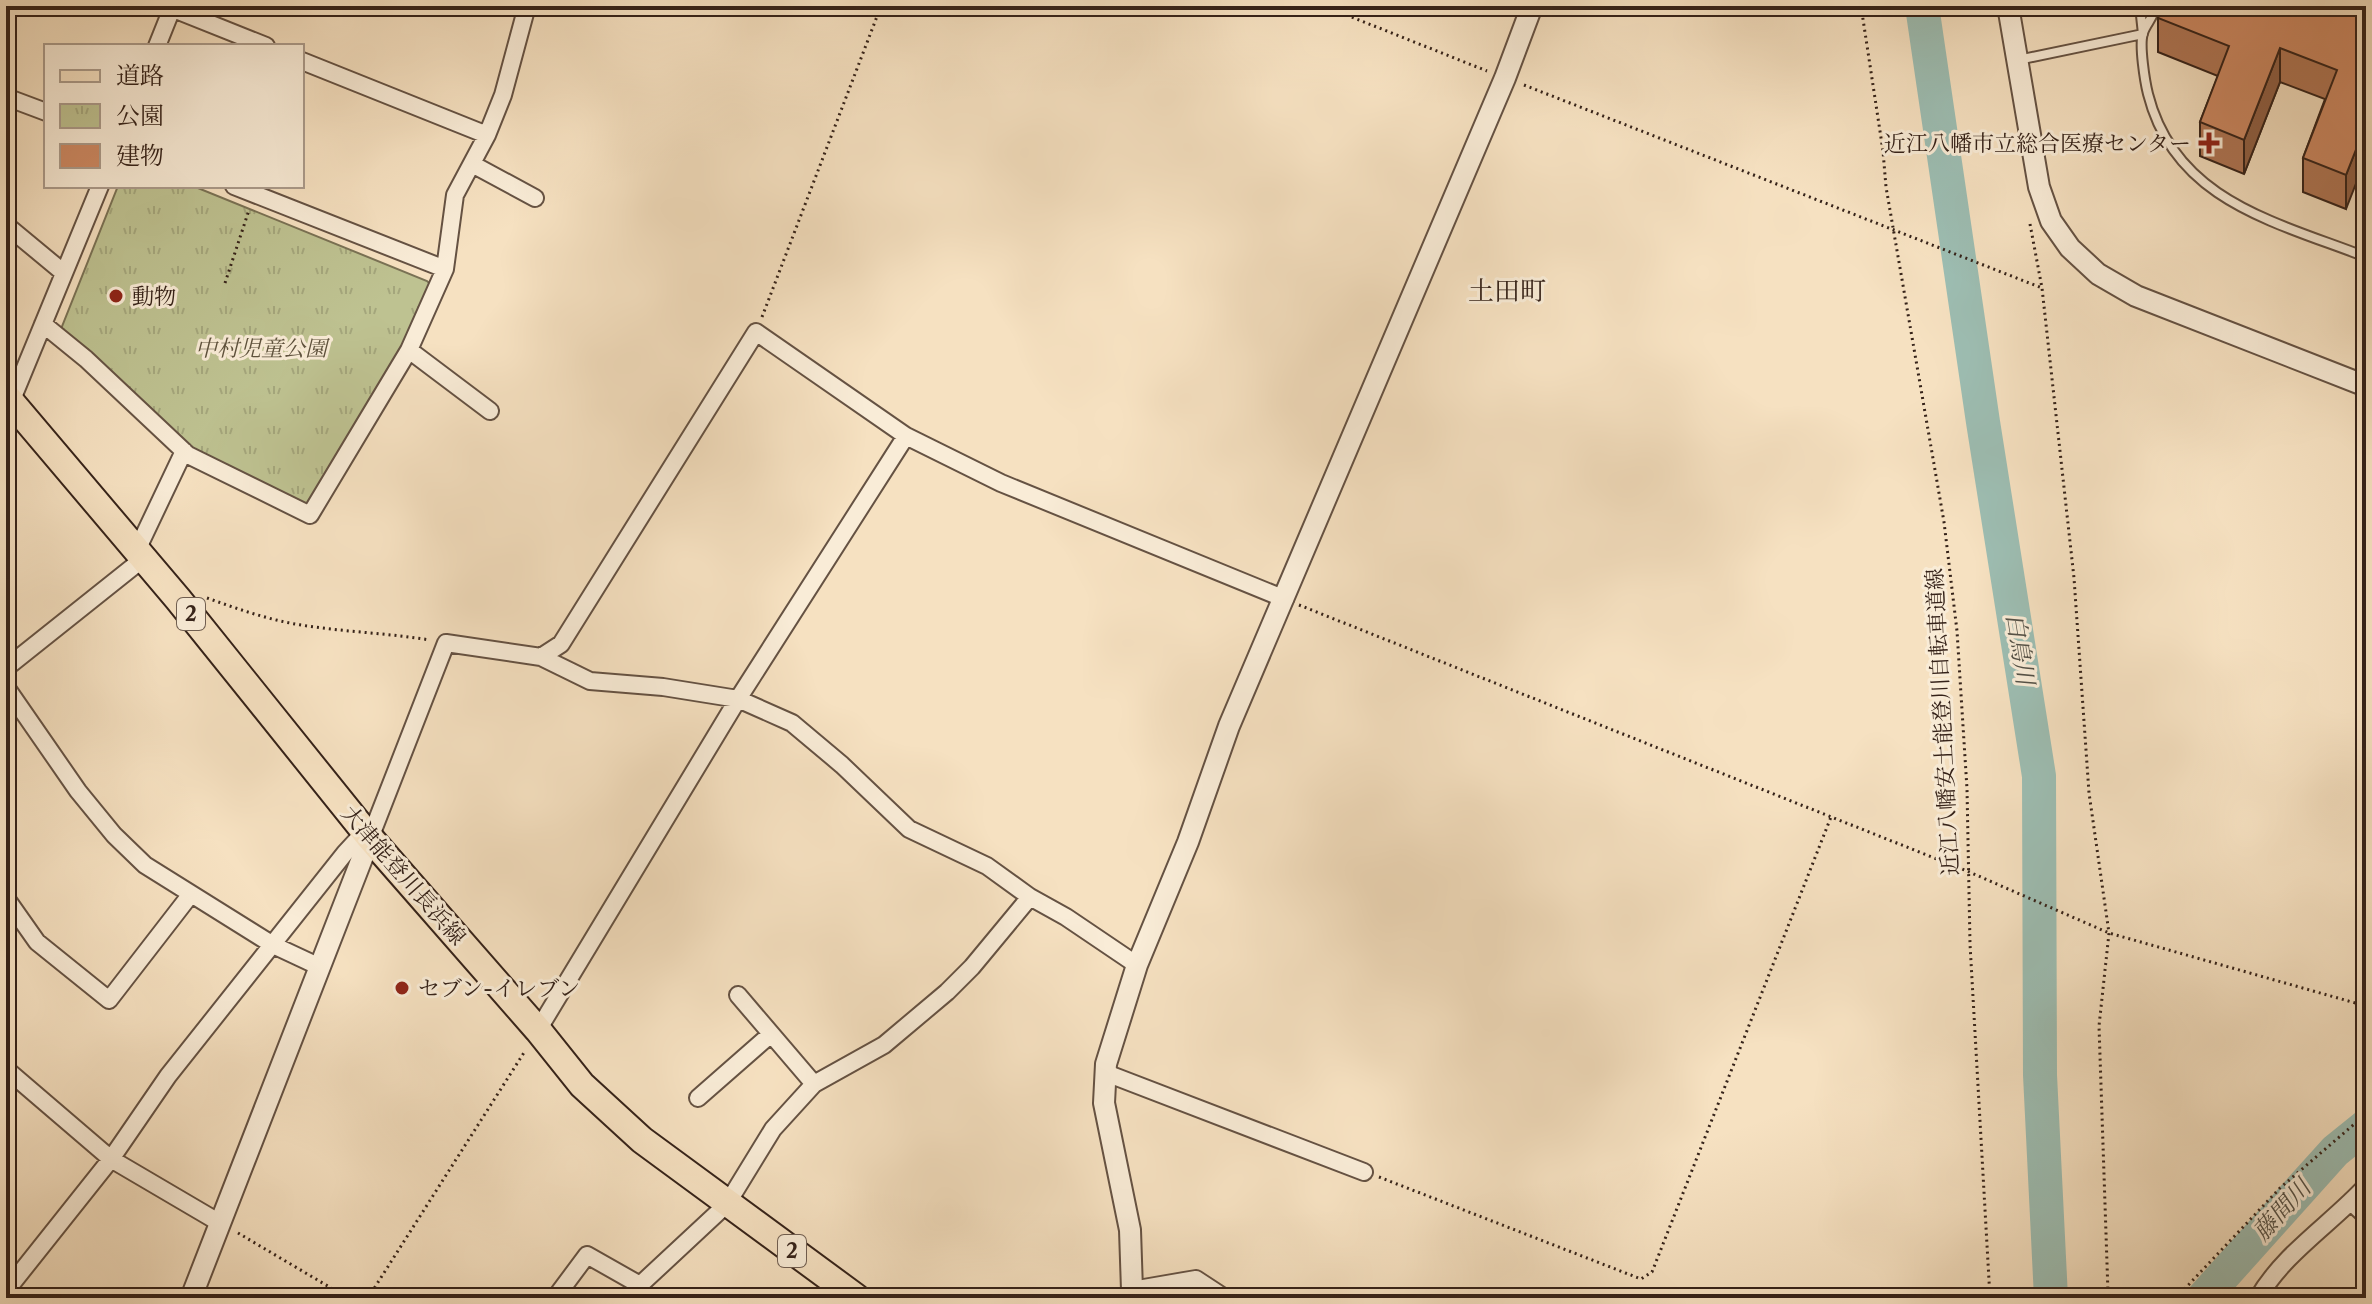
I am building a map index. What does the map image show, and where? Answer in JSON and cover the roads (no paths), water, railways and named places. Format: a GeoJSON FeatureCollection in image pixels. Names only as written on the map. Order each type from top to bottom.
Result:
{"type":"FeatureCollection","features":[{"type":"Feature","properties":{"kind":"main road","name":"大津能登川長浜線"},"geometry":{"type":"LineString","coordinates":[[9,399],[141,554],[370,838],[538,1030],[582,1085],[642,1140],[857,1298]]}},
{"type":"Feature","properties":{"kind":"street"},"geometry":{"type":"LineString","coordinates":[[43,324],[86,359],[184,451],[310,515],[409,350],[445,269],[455,195],[487,135],[503,95],[527,6]]}},
{"type":"Feature","properties":{"kind":"street"},"geometry":{"type":"LineString","coordinates":[[1225,1298],[1196,1279],[1130,1294],[1130,1230],[1104,1103],[1106,1064],[1137,965],[1188,842],[1229,726],[1505,78],[1532,6]]}},
{"type":"Feature","properties":{"kind":"street"},"geometry":{"type":"LineString","coordinates":[[2008,6],[2039,187],[2051,221],[2070,248],[2098,274],[2136,296],[2366,386]]}},
{"type":"Feature","properties":{"kind":"street"},"geometry":{"type":"LineString","coordinates":[[158,44],[171,7],[261,44]]}},
{"type":"Feature","properties":{"kind":"street"},"geometry":{"type":"LineString","coordinates":[[304,62],[487,135]]}},
{"type":"Feature","properties":{"kind":"street"},"geometry":{"type":"LineString","coordinates":[[6,97],[44,111]]}},
{"type":"Feature","properties":{"kind":"street"},"geometry":{"type":"LineString","coordinates":[[472,164],[535,198]]}},
{"type":"Feature","properties":{"kind":"street"},"geometry":{"type":"LineString","coordinates":[[9,399],[99,188]]}},
{"type":"Feature","properties":{"kind":"street"},"geometry":{"type":"LineString","coordinates":[[239,188],[445,269]]}},
{"type":"Feature","properties":{"kind":"street"},"geometry":{"type":"LineString","coordinates":[[6,225],[64,273]]}},
{"type":"Feature","properties":{"kind":"street"},"geometry":{"type":"LineString","coordinates":[[541,657],[561,644],[756,332],[906,436],[1001,483],[1285,599]]}},
{"type":"Feature","properties":{"kind":"street"},"geometry":{"type":"LineString","coordinates":[[409,350],[490,411]]}},
{"type":"Feature","properties":{"kind":"street"},"geometry":{"type":"LineString","coordinates":[[538,1030],[738,699],[906,436]]}},
{"type":"Feature","properties":{"kind":"street"},"geometry":{"type":"LineString","coordinates":[[6,668],[141,554],[184,451]]}},
{"type":"Feature","properties":{"kind":"street"},"geometry":{"type":"LineString","coordinates":[[191,1298],[446,643],[541,657],[590,681],[663,687],[738,699],[792,723],[842,765],[909,829],[987,866],[1137,965]]}},
{"type":"Feature","properties":{"kind":"street"},"geometry":{"type":"LineString","coordinates":[[6,687],[78,791],[114,835],[145,865],[273,945],[320,967]]}},
{"type":"Feature","properties":{"kind":"street"},"geometry":{"type":"LineString","coordinates":[[6,1291],[111,1159],[168,1076],[345,853],[357,840],[370,838]]}},
{"type":"Feature","properties":{"kind":"street"},"geometry":{"type":"LineString","coordinates":[[6,898],[37,942],[109,1000],[191,894]]}},
{"type":"Feature","properties":{"kind":"street"},"geometry":{"type":"LineString","coordinates":[[555,1298],[587,1255],[640,1285],[727,1204],[773,1129],[814,1084],[884,1045],[947,992],[1030,897]]}},
{"type":"Feature","properties":{"kind":"street"},"geometry":{"type":"LineString","coordinates":[[738,995],[814,1084]]}},
{"type":"Feature","properties":{"kind":"street"},"geometry":{"type":"LineString","coordinates":[[698,1098],[771,1034]]}},
{"type":"Feature","properties":{"kind":"street"},"geometry":{"type":"LineString","coordinates":[[6,1069],[111,1159],[220,1223]]}},
{"type":"Feature","properties":{"kind":"street"},"geometry":{"type":"LineString","coordinates":[[1106,1073],[1364,1172]]}},
{"type":"Feature","properties":{"kind":"street"},"geometry":{"type":"LineString","coordinates":[[2258,1298],[2267,1282],[2289,1259],[2366,1186]]}},
{"type":"Feature","properties":{"kind":"street"},"geometry":{"type":"LineString","coordinates":[[2351,1202],[2366,1216]]}},
{"type":"Feature","properties":{"kind":"lane"},"geometry":{"type":"LineString","coordinates":[[2140,6],[2146,85],[2151,107],[2172,151],[2188,171],[2230,202],[2366,257]]}},
{"type":"Feature","properties":{"kind":"lane"},"geometry":{"type":"LineString","coordinates":[[2017,61],[2143,34],[2154,16],[2155,6]]}},
{"type":"Feature","properties":{"kind":"waterway","name":"白鳥川"},"geometry":{"type":"LineString","coordinates":[[1922,6],[2039,776],[2040,1075],[2051,1298]]}},
{"type":"Feature","properties":{"kind":"waterway","name":"藤間川"},"geometry":{"type":"LineString","coordinates":[[2203,1298],[2335,1151],[2366,1126]]}},
{"type":"Feature","properties":{"kind":"place","name":"近江八幡市立総合医療センター"},"geometry":{"type":"Point","coordinates":[2209,143]}},
{"type":"Feature","properties":{"kind":"place","name":"動物"},"geometry":{"type":"Point","coordinates":[116,296]}},
{"type":"Feature","properties":{"kind":"place","name":"セブン-イレブン"},"geometry":{"type":"Point","coordinates":[402,988]}},
{"type":"Feature","properties":{"kind":"district","name":"土田町"},"geometry":{"type":"Point","coordinates":[1507,291]}},
{"type":"Feature","properties":{"kind":"park label","name":"中村児童公園"},"geometry":{"type":"Point","coordinates":[261,348]}}]}
